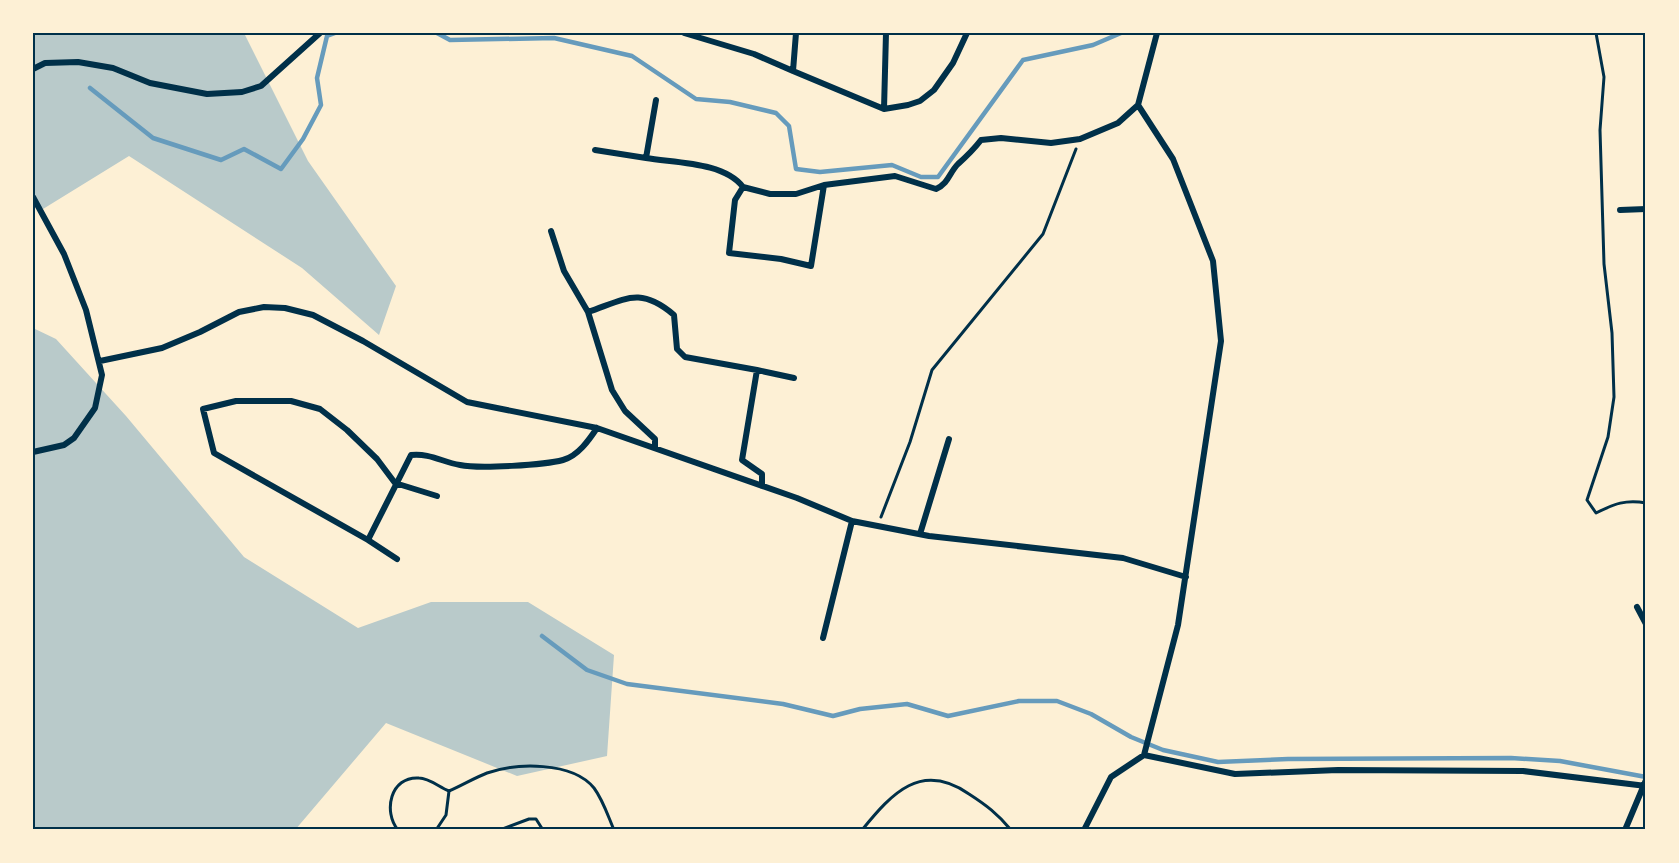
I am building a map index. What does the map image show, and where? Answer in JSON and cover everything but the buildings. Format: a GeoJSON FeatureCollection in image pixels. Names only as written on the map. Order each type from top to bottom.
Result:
{"type":"FeatureCollection","features":[{"type":"Feature","properties":{"kind":"street"},"geometry":{"type":"LineString","coordinates":[[33,69],[45,63],[78,62],[113,68],[150,83],[198,93],[242,92],[261,86],[320,33]]}},
{"type":"Feature","properties":{"kind":"street"},"geometry":{"type":"LineString","coordinates":[[684,33],[754,54],[884,109],[920,101],[933,90],[953,63],[967,33]]}},
{"type":"Feature","properties":{"kind":"street"},"geometry":{"type":"LineString","coordinates":[[793,70],[796,33]]}},
{"type":"Feature","properties":{"kind":"street"},"geometry":{"type":"LineString","coordinates":[[884,109],[886,33]]}},
{"type":"Feature","properties":{"kind":"street"},"geometry":{"type":"LineString","coordinates":[[595,150],[713,169],[735,178],[742,187],[770,194],[796,194],[824,185],[895,176],[936,189],[946,184],[957,165],[966,159],[981,140],[1001,138],[1051,142],[1080,139],[1118,123],[1138,105],[1156,33]]}},
{"type":"Feature","properties":{"kind":"street"},"geometry":{"type":"LineString","coordinates":[[646,158],[656,100]]}},
{"type":"Feature","properties":{"kind":"street"},"geometry":{"type":"LineString","coordinates":[[1083,830],[1111,777],[1144,755],[1178,625],[1221,340],[1213,261],[1173,159],[1138,105]]}},
{"type":"Feature","properties":{"kind":"street"},"geometry":{"type":"LineString","coordinates":[[742,187],[735,200],[729,253],[781,259],[812,266],[824,185]]}},
{"type":"Feature","properties":{"kind":"street"},"geometry":{"type":"LineString","coordinates":[[33,197],[64,254],[86,310],[102,375],[95,408],[75,438],[54,449],[33,452]]}},
{"type":"Feature","properties":{"kind":"street"},"geometry":{"type":"LineString","coordinates":[[1620,210],[1646,209]]}},
{"type":"Feature","properties":{"kind":"street"},"geometry":{"type":"LineString","coordinates":[[551,231],[564,271],[588,312],[612,390],[625,411],[655,439],[655,448]]}},
{"type":"Feature","properties":{"kind":"street"},"geometry":{"type":"LineString","coordinates":[[588,312],[635,296],[659,302],[674,315],[677,349],[685,357],[794,378]]}},
{"type":"Feature","properties":{"kind":"street"},"geometry":{"type":"LineString","coordinates":[[100,361],[162,348],[239,312],[264,307],[285,308],[313,315],[466,402],[597,428],[762,486],[852,521],[878,524],[920,534],[1123,558],[1185,577]]}},
{"type":"Feature","properties":{"kind":"street"},"geometry":{"type":"LineString","coordinates":[[757,370],[742,460],[762,474],[762,486]]}},
{"type":"Feature","properties":{"kind":"street"},"geometry":{"type":"LineString","coordinates":[[397,559],[368,540],[214,453],[203,409],[236,401],[291,401],[320,409],[347,430],[377,459],[395,483],[436,496]]}},
{"type":"Feature","properties":{"kind":"street"},"geometry":{"type":"LineString","coordinates":[[368,540],[411,455],[426,453],[461,466],[565,460],[586,445],[597,428]]}},
{"type":"Feature","properties":{"kind":"street"},"geometry":{"type":"LineString","coordinates":[[920,534],[949,439]]}},
{"type":"Feature","properties":{"kind":"street"},"geometry":{"type":"LineString","coordinates":[[823,638],[852,521]]}},
{"type":"Feature","properties":{"kind":"street"},"geometry":{"type":"LineString","coordinates":[[1637,607],[1646,624]]}},
{"type":"Feature","properties":{"kind":"street"},"geometry":{"type":"LineString","coordinates":[[1144,755],[1235,774],[1338,770],[1523,771],[1645,784],[1625,830]]}},
{"type":"Feature","properties":{"kind":"path"},"geometry":{"type":"LineString","coordinates":[[1596,33],[1604,77],[1600,130],[1604,253],[1612,333],[1614,397],[1608,437],[1587,500],[1596,513],[1615,503],[1631,500],[1646,503]]}},
{"type":"Feature","properties":{"kind":"path"},"geometry":{"type":"LineString","coordinates":[[878,524],[910,442],[932,370],[1043,234],[1080,139]]}},
{"type":"Feature","properties":{"kind":"path"},"geometry":{"type":"LineString","coordinates":[[449,792],[487,773],[520,766],[539,766],[566,772],[592,786],[614,830]]}},
{"type":"Feature","properties":{"kind":"path"},"geometry":{"type":"LineString","coordinates":[[398,830],[389,815],[389,803],[398,785],[407,780],[421,778],[449,792]]}},
{"type":"Feature","properties":{"kind":"path"},"geometry":{"type":"LineString","coordinates":[[862,830],[892,796],[904,788],[921,780],[938,780],[956,785],[995,811],[1011,830]]}},
{"type":"Feature","properties":{"kind":"path"},"geometry":{"type":"LineString","coordinates":[[436,830],[446,814],[449,792]]}},
{"type":"Feature","properties":{"kind":"path"},"geometry":{"type":"LineString","coordinates":[[500,830],[530,819],[536,819],[543,830]]}},
{"type":"Feature","properties":{"kind":"shaded area"},"geometry":{"type":"Polygon","coordinates":[[[33,33],[244,33],[308,161],[396,286],[379,335],[302,268],[129,156],[43,209],[33,200],[33,33]]]}},
{"type":"Feature","properties":{"kind":"shaded area"},"geometry":{"type":"Polygon","coordinates":[[[33,328],[56,339],[126,416],[244,557],[358,628],[431,602],[528,602],[614,655],[607,756],[517,776],[386,723],[295,830],[33,830],[33,328]]]}},
{"type":"Feature","properties":{"kind":"waterway"},"geometry":{"type":"LineString","coordinates":[[90,88],[153,138],[221,160],[244,149],[281,169],[303,139],[321,105],[317,78],[327,36],[335,33]]}},
{"type":"Feature","properties":{"kind":"waterway"},"geometry":{"type":"LineString","coordinates":[[437,33],[450,40],[554,38],[632,56],[696,99],[730,102],[776,113],[789,126],[796,169],[820,172],[892,165],[921,177],[938,177],[1023,60],[1093,45],[1121,33]]}},
{"type":"Feature","properties":{"kind":"waterway"},"geometry":{"type":"LineString","coordinates":[[542,636],[587,670],[627,684],[783,704],[833,716],[860,709],[907,704],[948,716],[1019,701],[1057,701],[1091,714],[1131,737],[1163,750],[1218,762],[1288,759],[1511,758],[1560,761],[1646,777]]}}]}
